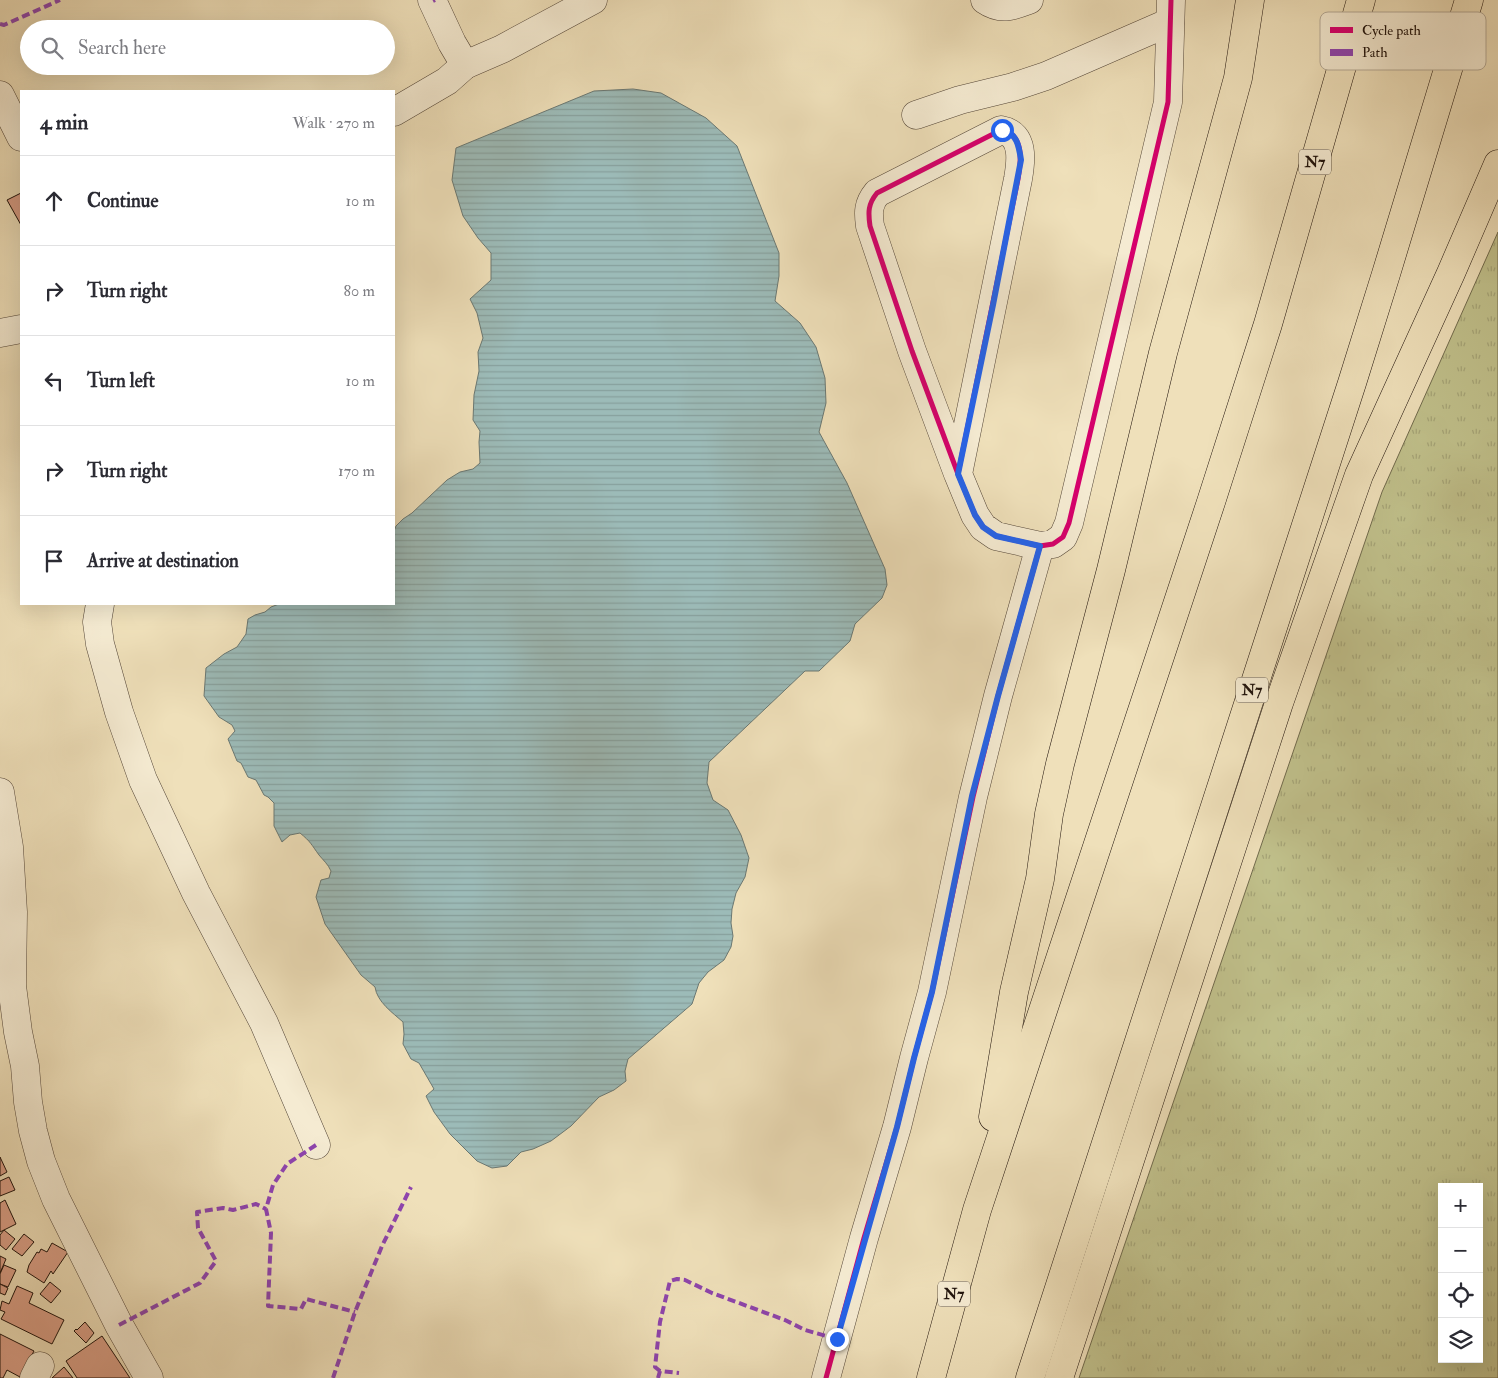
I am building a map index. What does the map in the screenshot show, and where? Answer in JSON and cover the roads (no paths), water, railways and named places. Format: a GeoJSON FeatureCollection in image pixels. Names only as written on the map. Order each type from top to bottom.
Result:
{"type":"FeatureCollection","features":[{"type":"Feature","properties":{"kind":"highway"},"geometry":{"type":"LineString","coordinates":[[976,1210],[1014,992],[1040,879],[1052,797],[1111,570],[1163,353],[1238,78],[1250,0]]}},
{"type":"Feature","properties":{"kind":"highway","name":"N7"},"geometry":{"type":"LineString","coordinates":[[1464,12],[1468,0]]}},
{"type":"Feature","properties":{"kind":"highway","name":"N7"},"geometry":{"type":"LineString","coordinates":[[931,1378],[976,1210],[1208,512],[1268,324],[1341,70]]}},
{"type":"Feature","properties":{"kind":"highway","name":"N7"},"geometry":{"type":"LineString","coordinates":[[1030,1378],[1360,356],[1447,70]]}},
{"type":"Feature","properties":{"kind":"highway"},"geometry":{"type":"LineString","coordinates":[[1059,1378],[1279,703],[1359,475],[1451,273],[1498,164]]}},
{"type":"Feature","properties":{"kind":"street"},"geometry":{"type":"LineString","coordinates":[[432,0],[452,43],[465,65]]}},
{"type":"Feature","properties":{"kind":"street"},"geometry":{"type":"LineString","coordinates":[[395,111],[447,81],[465,65],[502,48],[593,0]]}},
{"type":"Feature","properties":{"kind":"street"},"geometry":{"type":"LineString","coordinates":[[986,0],[1002,8],[1029,0]]}},
{"type":"Feature","properties":{"kind":"street"},"geometry":{"type":"LineString","coordinates":[[916,115],[960,100],[1013,87],[1046,76],[1170,11],[1168,102],[1069,523],[1063,537],[1053,544],[1040,546],[996,536],[983,527],[975,515],[958,474],[912,350],[870,226],[870,201],[877,193],[1002,130],[1008,131],[1015,138],[1019,147],[1021,160],[958,474]]}},
{"type":"Feature","properties":{"kind":"street"},"geometry":{"type":"LineString","coordinates":[[0,95],[20,135]]}},
{"type":"Feature","properties":{"kind":"street"},"geometry":{"type":"LineString","coordinates":[[0,333],[20,329]]}},
{"type":"Feature","properties":{"kind":"street"},"geometry":{"type":"LineString","coordinates":[[826,1378],[897,1127],[932,992],[972,796],[1040,546]]}},
{"type":"Feature","properties":{"kind":"street"},"geometry":{"type":"LineString","coordinates":[[100,605],[98,622],[100,644],[119,712],[143,780],[196,893],[264,1023],[316,1145]]}},
{"type":"Feature","properties":{"kind":"street"},"geometry":{"type":"LineString","coordinates":[[0,792],[9,847],[13,912],[6,980],[25,1066],[28,1102],[41,1162],[56,1199],[119,1325],[149,1378]]}},
{"type":"Feature","properties":{"kind":"water"},"geometry":{"type":"Polygon","coordinates":[[[633,89],[661,93],[706,118],[737,146],[779,253],[779,276],[775,301],[800,323],[816,347],[825,378],[826,403],[819,432],[847,483],[885,569],[887,585],[882,598],[855,624],[850,641],[819,671],[805,671],[709,762],[707,783],[713,800],[728,810],[741,835],[749,858],[745,877],[736,893],[732,909],[731,923],[733,936],[731,947],[724,960],[708,972],[699,983],[692,1004],[628,1059],[625,1071],[626,1081],[614,1090],[599,1097],[571,1126],[551,1141],[521,1152],[507,1166],[492,1168],[477,1161],[450,1134],[434,1112],[426,1096],[434,1089],[419,1063],[411,1059],[403,1044],[403,1022],[382,1002],[375,987],[361,975],[325,924],[316,897],[321,880],[329,878],[331,871],[311,843],[300,833],[290,835],[282,842],[274,826],[274,803],[264,795],[256,780],[248,777],[241,763],[237,761],[228,739],[235,731],[232,725],[219,717],[204,696],[206,668],[237,647],[246,634],[248,619],[276,605],[395,605],[396,526],[447,480],[460,472],[473,469],[480,463],[480,431],[473,420],[474,395],[479,371],[478,352],[483,338],[477,313],[470,299],[491,280],[491,253],[463,216],[452,180],[456,148],[594,91],[633,89]]]}}]}
